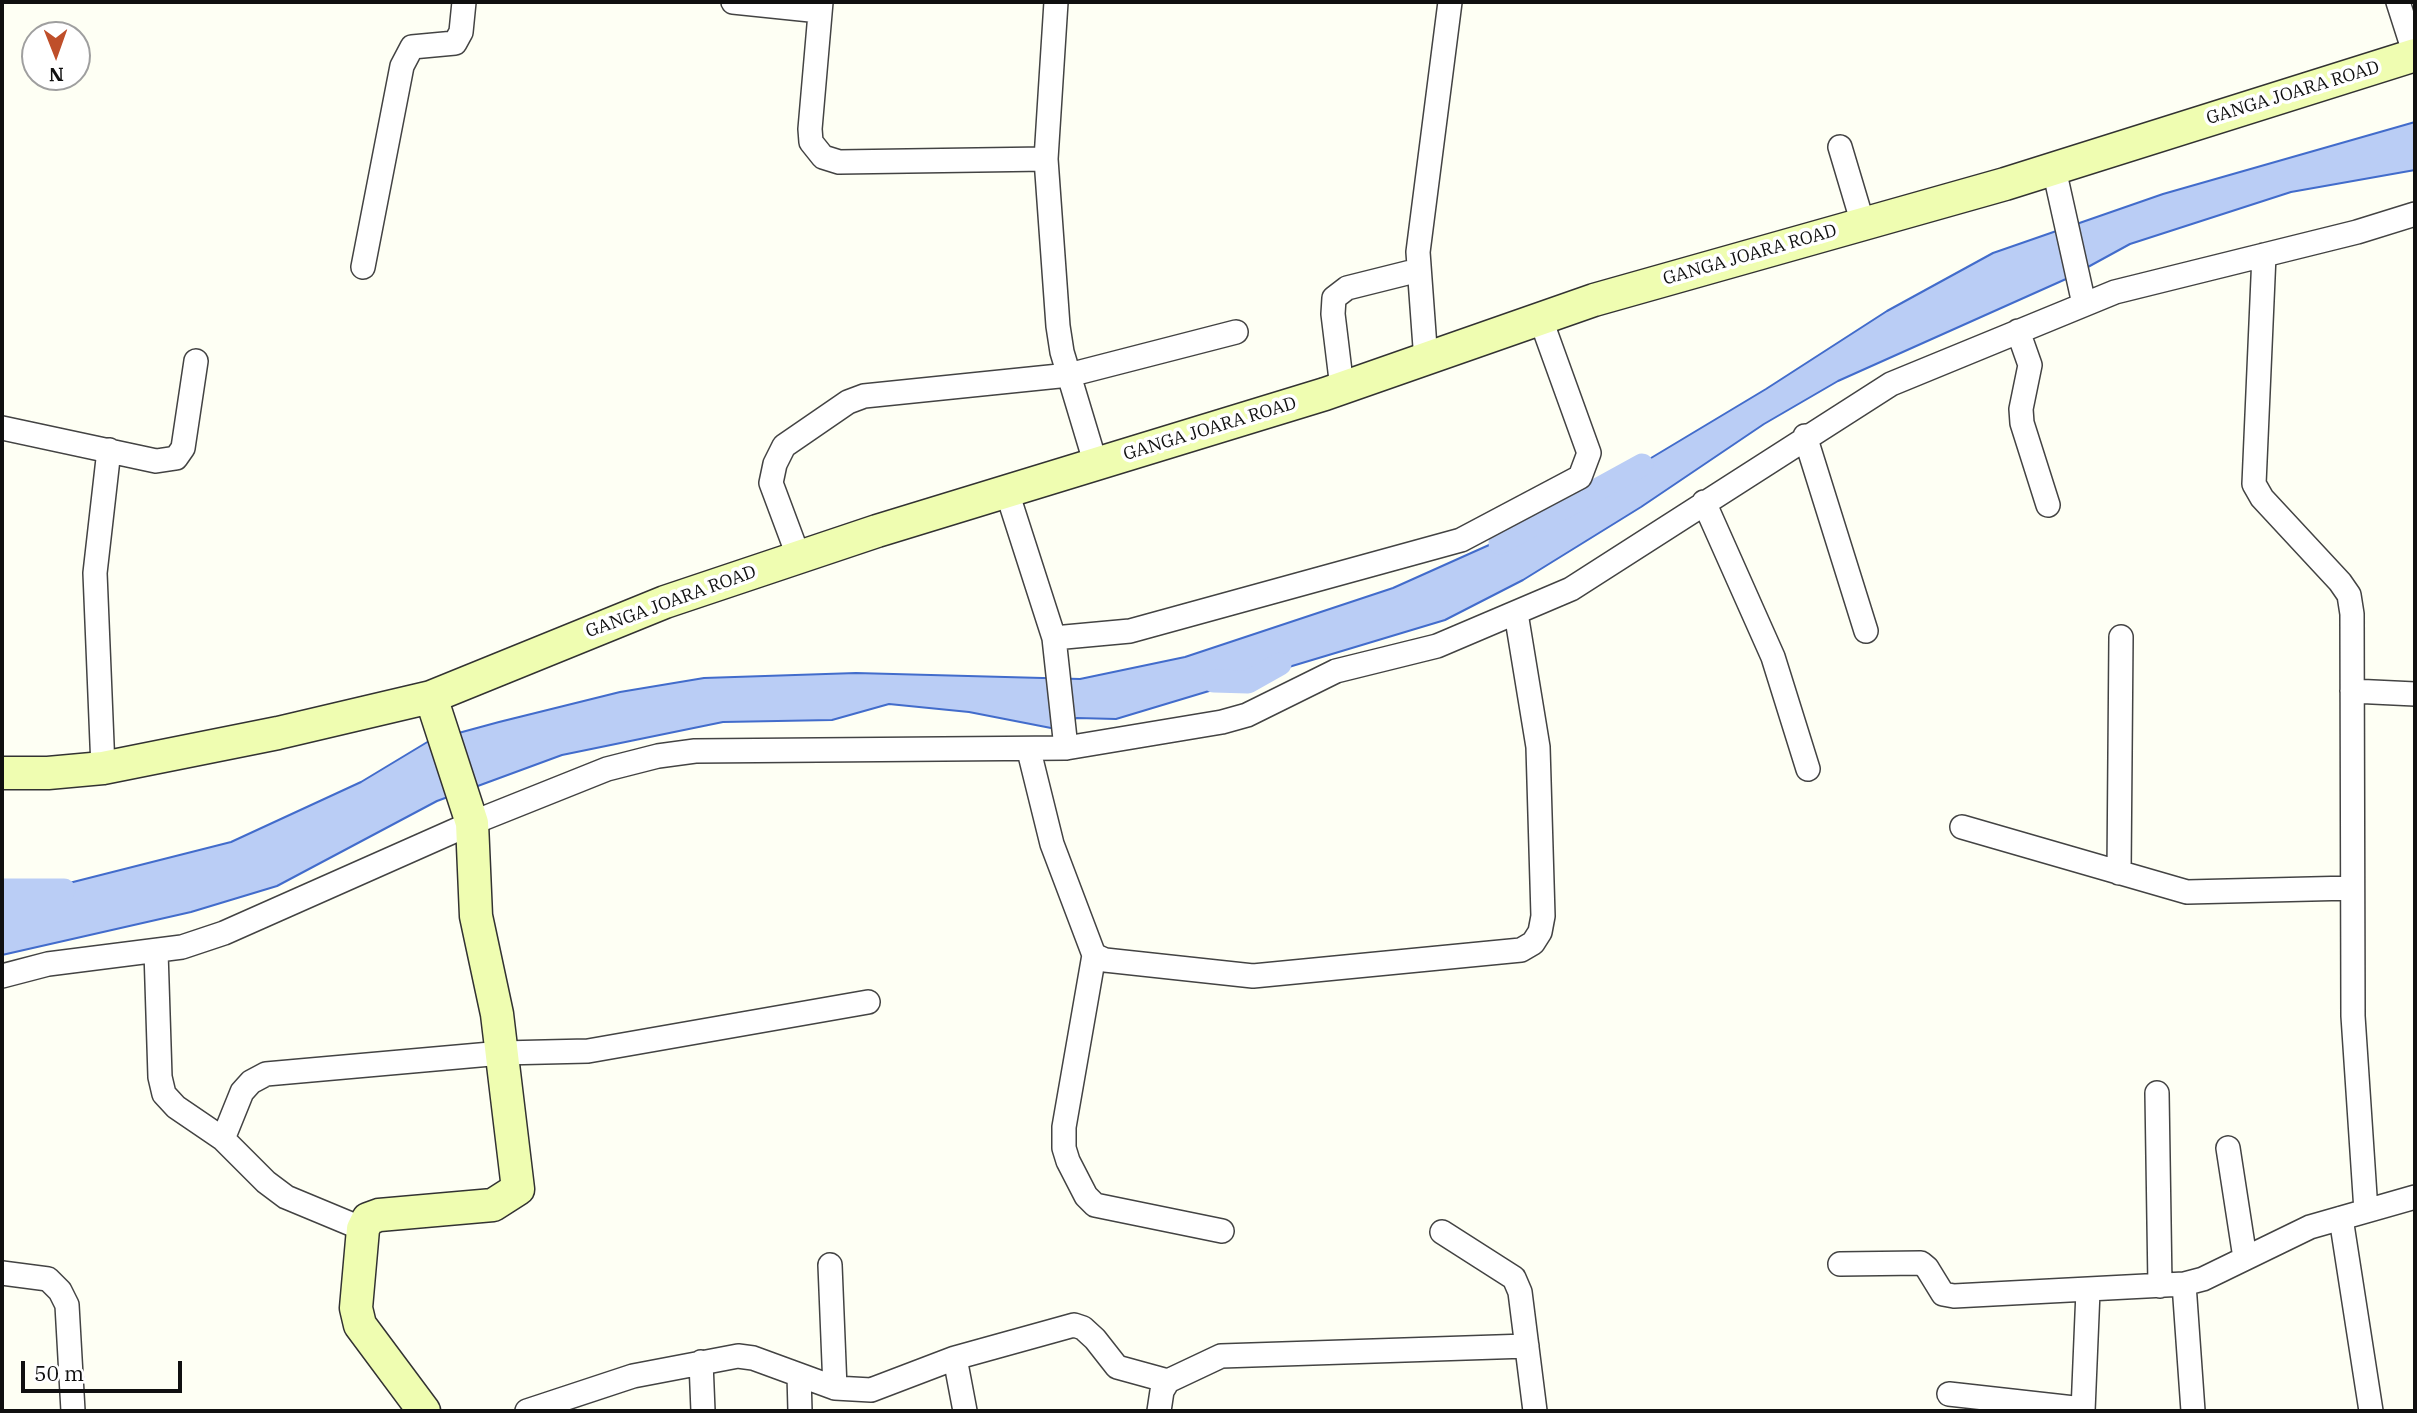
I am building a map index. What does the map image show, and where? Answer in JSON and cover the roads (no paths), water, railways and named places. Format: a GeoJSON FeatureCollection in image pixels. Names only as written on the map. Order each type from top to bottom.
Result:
{"type":"FeatureCollection","features":[{"type":"Feature","properties":{"kind":"main road","name":"GANGA JOARA ROAD"},"geometry":{"type":"LineString","coordinates":[[2,773],[48,773],[103,768],[278,733],[431,697],[665,602],[799,558],[1426,361],[1631,289],[2053,169],[2415,55]]}},
{"type":"Feature","properties":{"kind":"main road"},"geometry":{"type":"LineString","coordinates":[[424,1411],[360,1325],[356,1308],[363,1229],[368,1219],[379,1215],[493,1205],[517,1189],[497,1014],[476,916],[470,814],[431,697]]}},
{"type":"Feature","properties":{"kind":"street"},"geometry":{"type":"LineString","coordinates":[[363,267],[402,66],[412,47],[455,43],[461,32],[464,2]]}},
{"type":"Feature","properties":{"kind":"street"},"geometry":{"type":"LineString","coordinates":[[733,2],[821,6],[810,129],[811,142],[823,156],[839,162],[1046,159]]}},
{"type":"Feature","properties":{"kind":"street"},"geometry":{"type":"LineString","coordinates":[[1056,2],[1046,159],[1058,326],[1069,375],[1096,465]]}},
{"type":"Feature","properties":{"kind":"street"},"geometry":{"type":"LineString","coordinates":[[1426,361],[1419,270],[1419,229],[1450,2]]}},
{"type":"Feature","properties":{"kind":"street"},"geometry":{"type":"LineString","coordinates":[[2398,2],[2415,55]]}},
{"type":"Feature","properties":{"kind":"street"},"geometry":{"type":"LineString","coordinates":[[1840,147],[1863,224]]}},
{"type":"Feature","properties":{"kind":"street"},"geometry":{"type":"LineString","coordinates":[[2053,169],[2084,304]]}},
{"type":"Feature","properties":{"kind":"street"},"geometry":{"type":"LineString","coordinates":[[2,976],[48,964],[182,947],[225,933],[470,814],[607,769],[658,756],[695,751],[1029,751],[1066,748],[1222,722],[1247,715],[1336,671],[1437,646],[1571,589],[1891,383],[2115,292],[2415,214]]}},
{"type":"Feature","properties":{"kind":"street"},"geometry":{"type":"LineString","coordinates":[[2264,255],[2254,484],[2262,498],[2349,595],[2352,614],[2353,1016],[2366,1211]]}},
{"type":"Feature","properties":{"kind":"street"},"geometry":{"type":"LineString","coordinates":[[1342,388],[1333,314],[1334,298],[1347,288],[1419,270]]}},
{"type":"Feature","properties":{"kind":"street"},"geometry":{"type":"LineString","coordinates":[[1054,638],[1130,631],[1461,540],[1580,477],[1589,453],[1541,320]]}},
{"type":"Feature","properties":{"kind":"street"},"geometry":{"type":"LineString","coordinates":[[2018,331],[2030,365],[2021,409],[2022,423],[2048,505]]}},
{"type":"Feature","properties":{"kind":"street"},"geometry":{"type":"LineString","coordinates":[[799,558],[771,483],[775,464],[784,446],[848,402],[864,396],[1069,375],[1236,332]]}},
{"type":"Feature","properties":{"kind":"street"},"geometry":{"type":"LineString","coordinates":[[2,428],[156,461],[176,458],[183,448],[196,361]]}},
{"type":"Feature","properties":{"kind":"street"},"geometry":{"type":"LineString","coordinates":[[1805,436],[1867,631]]}},
{"type":"Feature","properties":{"kind":"street"},"geometry":{"type":"LineString","coordinates":[[103,768],[95,573],[109,450]]}},
{"type":"Feature","properties":{"kind":"street"},"geometry":{"type":"LineString","coordinates":[[1007,492],[1054,638],[1064,707],[1066,748]]}},
{"type":"Feature","properties":{"kind":"street"},"geometry":{"type":"LineString","coordinates":[[1704,502],[1773,657],[1808,769]]}},
{"type":"Feature","properties":{"kind":"street"},"geometry":{"type":"LineString","coordinates":[[1094,955],[1105,960],[1253,976],[1503,954],[1521,950],[1533,943],[1540,932],[1543,916],[1540,769],[1517,613]]}},
{"type":"Feature","properties":{"kind":"street"},"geometry":{"type":"LineString","coordinates":[[2119,873],[2121,636]]}},
{"type":"Feature","properties":{"kind":"street"},"geometry":{"type":"LineString","coordinates":[[2352,691],[2415,694]]}},
{"type":"Feature","properties":{"kind":"street"},"geometry":{"type":"LineString","coordinates":[[1029,751],[1052,844],[1094,955],[1064,1126],[1064,1148],[1068,1161],[1086,1196],[1095,1205],[1222,1231]]}},
{"type":"Feature","properties":{"kind":"street"},"geometry":{"type":"LineString","coordinates":[[1962,827],[2187,892],[2352,888]]}},
{"type":"Feature","properties":{"kind":"street"},"geometry":{"type":"LineString","coordinates":[[156,951],[160,1077],[164,1094],[176,1107],[223,1139],[266,1182],[286,1197],[363,1229]]}},
{"type":"Feature","properties":{"kind":"street"},"geometry":{"type":"LineString","coordinates":[[223,1139],[242,1092],[251,1082],[266,1074],[502,1053],[608,1049],[868,1002]]}},
{"type":"Feature","properties":{"kind":"street"},"geometry":{"type":"LineString","coordinates":[[2157,1093],[2160,1286]]}},
{"type":"Feature","properties":{"kind":"street"},"geometry":{"type":"LineString","coordinates":[[2228,1148],[2245,1258]]}},
{"type":"Feature","properties":{"kind":"street"},"geometry":{"type":"LineString","coordinates":[[1840,1264],[1921,1263],[1943,1294],[1954,1296],[2184,1284],[2203,1279],[2310,1227],[2415,1197]]}},
{"type":"Feature","properties":{"kind":"street"},"geometry":{"type":"LineString","coordinates":[[2341,1218],[2371,1411]]}},
{"type":"Feature","properties":{"kind":"street"},"geometry":{"type":"LineString","coordinates":[[1442,1232],[1514,1278],[1520,1292],[1535,1411]]}},
{"type":"Feature","properties":{"kind":"street"},"geometry":{"type":"LineString","coordinates":[[830,1265],[835,1388]]}},
{"type":"Feature","properties":{"kind":"street"},"geometry":{"type":"LineString","coordinates":[[2,1273],[48,1279],[60,1291],[67,1305],[73,1411]]}},
{"type":"Feature","properties":{"kind":"street"},"geometry":{"type":"LineString","coordinates":[[2184,1284],[2193,1411]]}},
{"type":"Feature","properties":{"kind":"street"},"geometry":{"type":"LineString","coordinates":[[1950,1394],[2083,1410],[2088,1291]]}},
{"type":"Feature","properties":{"kind":"street"},"geometry":{"type":"LineString","coordinates":[[527,1411],[633,1377],[701,1362],[746,1357],[835,1388],[871,1390],[956,1358],[1074,1325],[1083,1328],[1096,1339],[1117,1367],[1168,1381]]}},
{"type":"Feature","properties":{"kind":"street"},"geometry":{"type":"LineString","coordinates":[[1159,1411],[1162,1391],[1168,1381],[1221,1356],[1527,1346]]}},
{"type":"Feature","properties":{"kind":"street"},"geometry":{"type":"LineString","coordinates":[[956,1358],[965,1411]]}},
{"type":"Feature","properties":{"kind":"street"},"geometry":{"type":"LineString","coordinates":[[701,1362],[703,1411]]}},
{"type":"Feature","properties":{"kind":"street"},"geometry":{"type":"LineString","coordinates":[[799,1375],[800,1411]]}},
{"type":"Feature","properties":{"kind":"water"},"geometry":{"type":"Polygon","coordinates":[[[2415,122],[2415,170],[2291,192],[2130,244],[2066,279],[1838,381],[1764,424],[1641,507],[1523,580],[1445,620],[1116,719],[1077,718],[1051,728],[969,712],[889,704],[832,720],[723,722],[562,755],[437,801],[277,886],[191,912],[2,955],[2,900],[231,842],[361,782],[429,741],[499,722],[620,692],[704,678],[856,673],[1080,679],[1185,657],[1393,588],[1556,515],[1766,389],[1887,311],[1993,253],[2163,194],[2415,122]]]}},
{"type":"Feature","properties":{"kind":"waterway"},"geometry":{"type":"LineString","coordinates":[[1500,543],[1642,465]]}},
{"type":"Feature","properties":{"kind":"waterway"},"geometry":{"type":"LineString","coordinates":[[1214,681],[1248,682],[1280,664]]}},
{"type":"Feature","properties":{"kind":"waterway"},"geometry":{"type":"LineString","coordinates":[[2,890],[64,890]]}}]}
